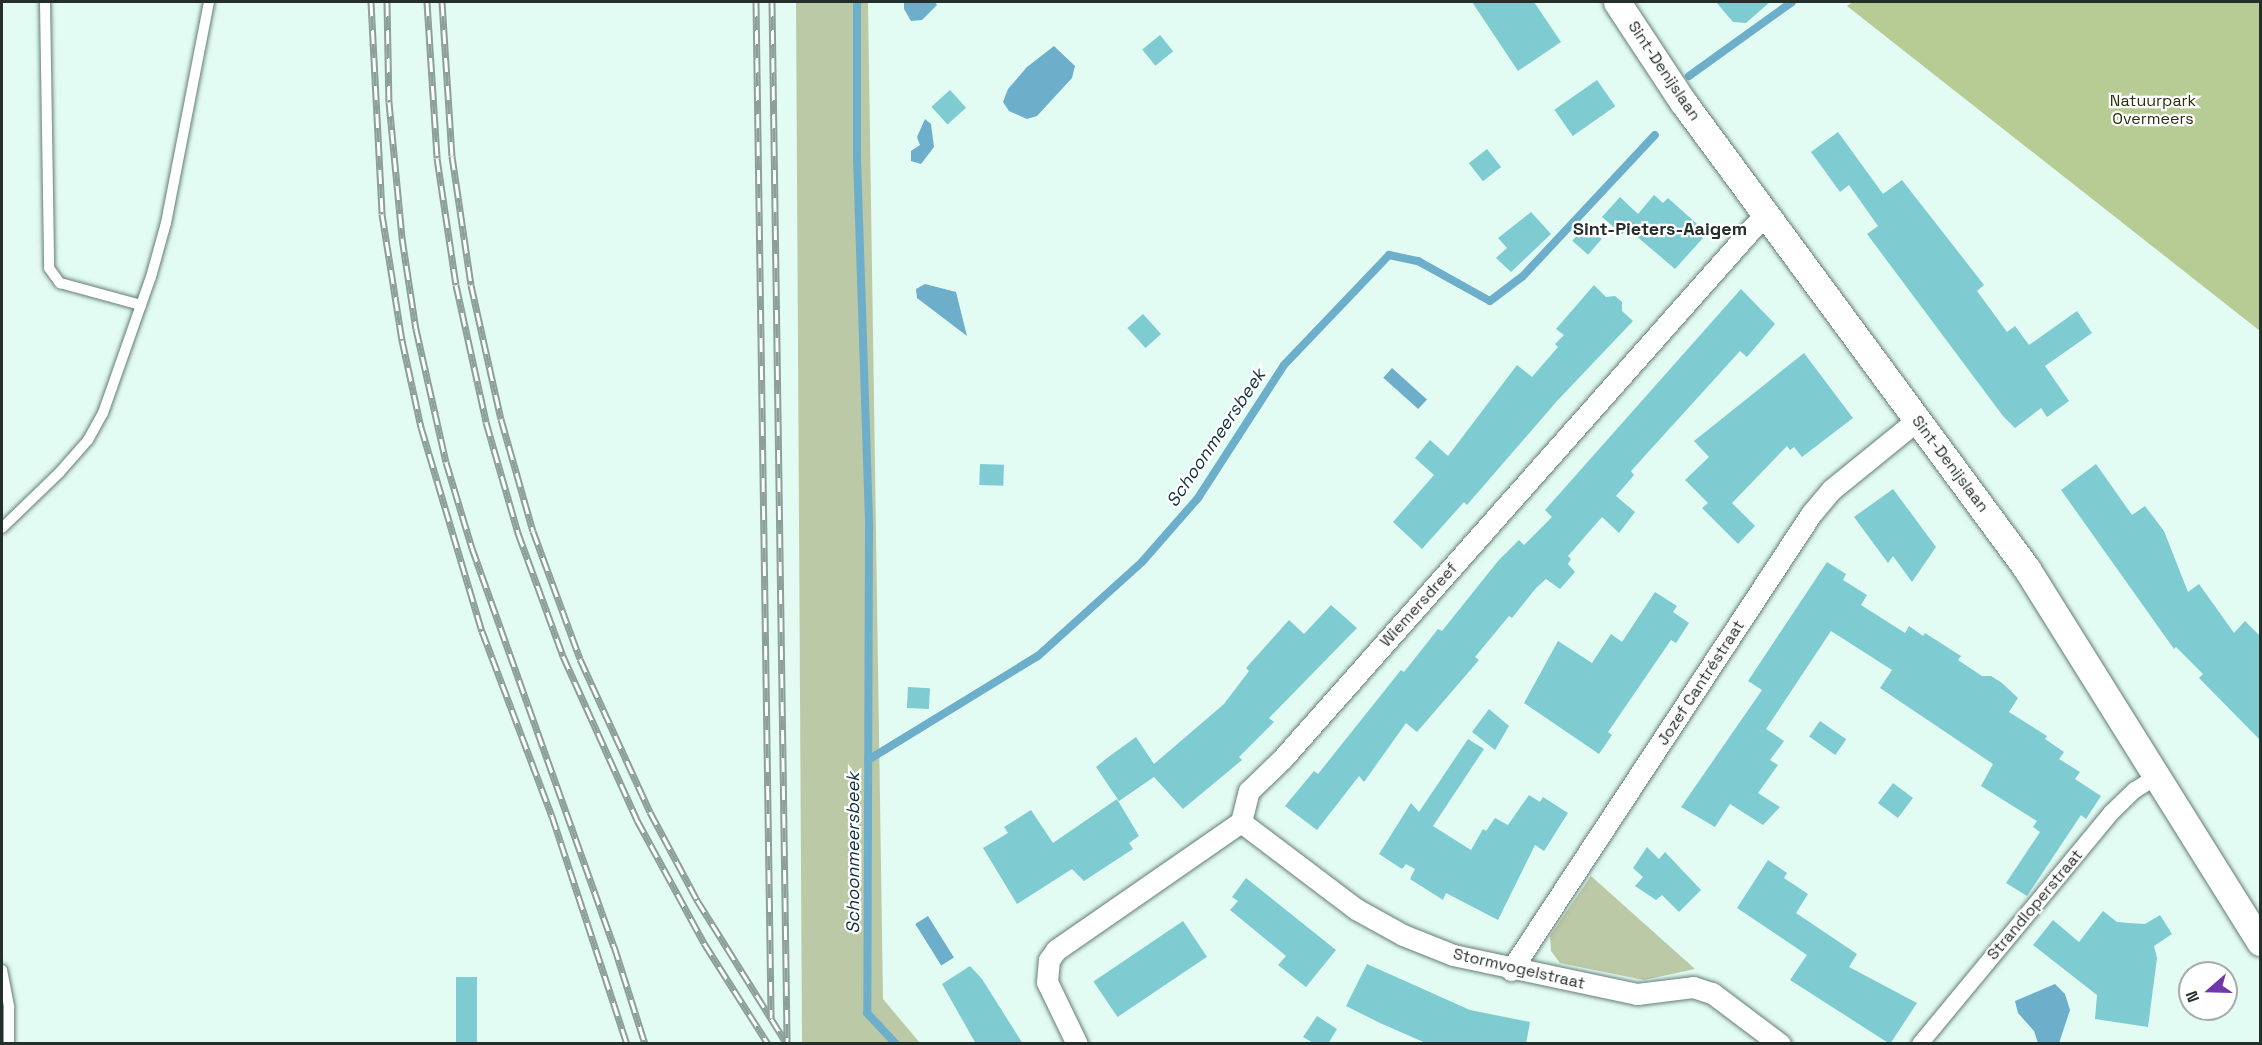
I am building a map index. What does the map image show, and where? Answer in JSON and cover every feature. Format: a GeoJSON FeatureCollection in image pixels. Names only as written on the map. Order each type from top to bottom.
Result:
{"type":"FeatureCollection","features":[{"type":"Feature","properties":{"kind":"street","name":"Sint-Denijslaan"},"geometry":{"type":"LineString","coordinates":[[1617,2],[1765,214],[2032,577],[2159,775],[2260,942]]}},
{"type":"Feature","properties":{"kind":"street","name":"Wiemersdreef"},"geometry":{"type":"LineString","coordinates":[[1241,822],[1249,791],[1283,758],[1765,214]]}},
{"type":"Feature","properties":{"kind":"street","name":"Jozef Cantréstraat"},"geometry":{"type":"LineString","coordinates":[[1511,970],[1811,514],[1831,490],[1917,420]]}},
{"type":"Feature","properties":{"kind":"street","name":"Strandloperstraat"},"geometry":{"type":"LineString","coordinates":[[1920,1044],[2111,813],[2135,790],[2159,775]]}},
{"type":"Feature","properties":{"kind":"street"},"geometry":{"type":"LineString","coordinates":[[1077,1044],[1047,982],[1049,960],[1056,950],[1241,822]]}},
{"type":"Feature","properties":{"kind":"street","name":"Stormvogelstraat"},"geometry":{"type":"LineString","coordinates":[[1241,822],[1356,909],[1403,935],[1453,956],[1511,970],[1637,994],[1693,987],[1712,993],[1780,1044]]}},
{"type":"Feature","properties":{"kind":"lane"},"geometry":{"type":"LineString","coordinates":[[45,2],[49,267],[60,283],[141,305]]}},
{"type":"Feature","properties":{"kind":"lane"},"geometry":{"type":"LineString","coordinates":[[2,528],[87,440],[103,412],[141,305],[166,223],[209,2]]}},
{"type":"Feature","properties":{"kind":"lane"},"geometry":{"type":"LineString","coordinates":[[2,970],[9,1007],[9,1044]]}},
{"type":"Feature","properties":{"kind":"green space"},"geometry":{"type":"Polygon","coordinates":[[[796,2],[868,2],[883,999],[920,1043],[802,1043],[796,2]]]}},
{"type":"Feature","properties":{"kind":"green space","name":"Natuurpark Overmeers"},"geometry":{"type":"Polygon","coordinates":[[[1853,2],[2260,2],[2260,331],[1847,6],[1853,2]]]}},
{"type":"Feature","properties":{"kind":"green space"},"geometry":{"type":"Polygon","coordinates":[[[1591,876],[1695,969],[1644,980],[1560,963],[1551,951],[1550,936],[1591,876]]]}},
{"type":"Feature","properties":{"kind":"water"},"geometry":{"type":"Polygon","coordinates":[[[904,2],[935,2],[937,5],[922,20],[911,21],[904,9],[904,2]]]}},
{"type":"Feature","properties":{"kind":"water"},"geometry":{"type":"Polygon","coordinates":[[[1054,46],[1075,66],[1072,78],[1037,116],[1027,119],[1009,111],[1003,102],[1008,89],[1027,67],[1054,46]]]}},
{"type":"Feature","properties":{"kind":"water"},"geometry":{"type":"Polygon","coordinates":[[[925,119],[931,124],[934,147],[921,164],[911,161],[911,151],[920,145],[917,137],[925,119]]]}},
{"type":"Feature","properties":{"kind":"water"},"geometry":{"type":"Polygon","coordinates":[[[925,284],[956,292],[967,336],[917,298],[916,289],[925,284]]]}},
{"type":"Feature","properties":{"kind":"water"},"geometry":{"type":"Polygon","coordinates":[[[1392,368],[1427,399],[1418,409],[1383,378],[1392,368]]]}},
{"type":"Feature","properties":{"kind":"water"},"geometry":{"type":"Polygon","coordinates":[[[928,916],[954,958],[941,966],[915,924],[928,916]]]}},
{"type":"Feature","properties":{"kind":"water"},"geometry":{"type":"Polygon","coordinates":[[[2055,984],[2065,994],[2070,1010],[2059,1043],[2038,1043],[2034,1031],[2018,1013],[2015,1001],[2055,984]]]}},
{"type":"Feature","properties":{"kind":"building"},"geometry":{"type":"Polygon","coordinates":[[[1472,2],[1534,2],[1561,42],[1518,71],[1472,2]]]}},
{"type":"Feature","properties":{"kind":"building"},"geometry":{"type":"Polygon","coordinates":[[[1716,2],[1770,2],[1746,23],[1733,22],[1716,2]]]}},
{"type":"Feature","properties":{"kind":"building"},"geometry":{"type":"Polygon","coordinates":[[[1160,35],[1173,51],[1155,66],[1142,49],[1160,35]]]}},
{"type":"Feature","properties":{"kind":"building"},"geometry":{"type":"Polygon","coordinates":[[[1597,80],[1615,106],[1573,136],[1554,110],[1597,80]]]}},
{"type":"Feature","properties":{"kind":"building"},"geometry":{"type":"Polygon","coordinates":[[[950,90],[966,108],[947,125],[931,107],[950,90]]]}},
{"type":"Feature","properties":{"kind":"building"},"geometry":{"type":"Polygon","coordinates":[[[1838,132],[1883,194],[1902,180],[1984,285],[1977,291],[2007,332],[2015,326],[2029,345],[2077,311],[2092,333],[2045,366],[2069,401],[2047,417],[2041,408],[2015,428],[2003,416],[1867,234],[1878,226],[1849,185],[1840,192],[1811,152],[1838,132]]]}},
{"type":"Feature","properties":{"kind":"building"},"geometry":{"type":"Polygon","coordinates":[[[1487,149],[1501,167],[1483,181],[1469,163],[1487,149]]]}},
{"type":"Feature","properties":{"kind":"building"},"geometry":{"type":"Polygon","coordinates":[[[1654,195],[1663,203],[1668,198],[1697,224],[1693,230],[1703,238],[1675,269],[1628,229],[1622,234],[1602,217],[1620,197],[1638,214],[1654,195]]]}},
{"type":"Feature","properties":{"kind":"building"},"geometry":{"type":"Polygon","coordinates":[[[1531,212],[1551,234],[1511,272],[1496,258],[1507,248],[1498,238],[1531,212]]]}},
{"type":"Feature","properties":{"kind":"building"},"geometry":{"type":"Polygon","coordinates":[[[1586,225],[1602,239],[1588,255],[1572,241],[1586,225]]]}},
{"type":"Feature","properties":{"kind":"building"},"geometry":{"type":"Polygon","coordinates":[[[1594,285],[1606,297],[1615,296],[1622,302],[1622,311],[1633,321],[1557,401],[1467,505],[1464,502],[1422,549],[1393,522],[1434,475],[1415,458],[1430,440],[1448,456],[1517,365],[1532,377],[1558,347],[1555,344],[1564,335],[1556,329],[1594,285]]]}},
{"type":"Feature","properties":{"kind":"building"},"geometry":{"type":"Polygon","coordinates":[[[1741,289],[1775,324],[1747,357],[1740,351],[1631,471],[1634,475],[1616,496],[1635,512],[1619,533],[1602,517],[1568,556],[1571,559],[1568,564],[1575,572],[1560,589],[1546,579],[1536,588],[1512,618],[1509,616],[1475,657],[1479,660],[1417,732],[1406,723],[1364,782],[1359,776],[1317,830],[1285,806],[1314,771],[1318,774],[1401,670],[1404,672],[1438,629],[1442,631],[1498,561],[1519,540],[1524,545],[1552,517],[1545,510],[1741,289]]]}},
{"type":"Feature","properties":{"kind":"building"},"geometry":{"type":"Polygon","coordinates":[[[1143,314],[1161,334],[1145,348],[1127,328],[1143,314]]]}},
{"type":"Feature","properties":{"kind":"building"},"geometry":{"type":"Polygon","coordinates":[[[1804,353],[1853,418],[1802,457],[1794,447],[1790,450],[1787,446],[1732,503],[1755,526],[1738,544],[1702,508],[1708,503],[1685,480],[1709,457],[1694,441],[1804,353]]]}},
{"type":"Feature","properties":{"kind":"building"},"geometry":{"type":"Polygon","coordinates":[[[980,464],[1004,465],[1003,486],[979,485],[980,464]]]}},
{"type":"Feature","properties":{"kind":"building"},"geometry":{"type":"Polygon","coordinates":[[[2096,464],[2132,515],[2145,506],[2164,531],[2188,592],[2199,584],[2234,633],[2245,621],[2260,636],[2260,740],[2199,678],[2203,674],[2176,647],[2174,649],[2061,490],[2096,464]]]}},
{"type":"Feature","properties":{"kind":"building"},"geometry":{"type":"Polygon","coordinates":[[[1893,489],[1936,547],[1912,582],[1893,556],[1888,563],[1854,517],[1893,489]]]}},
{"type":"Feature","properties":{"kind":"building"},"geometry":{"type":"Polygon","coordinates":[[[1827,562],[1846,574],[1843,580],[1867,595],[1861,605],[1905,633],[1909,626],[1923,636],[1925,633],[1961,656],[1958,660],[1982,676],[1991,676],[2002,683],[2018,698],[2009,712],[2047,736],[2045,739],[2064,752],[2059,759],[2080,772],[2075,779],[2101,796],[2086,819],[2081,815],[2027,896],[2006,883],[2040,832],[2033,827],[2037,821],[1981,786],[1993,764],[1880,688],[1892,670],[1831,631],[1766,729],[1784,741],[1770,760],[1778,765],[1758,793],[1780,807],[1763,825],[1730,804],[1715,827],[1681,807],[1762,690],[1748,681],[1827,562]]]}},
{"type":"Feature","properties":{"kind":"building"},"geometry":{"type":"Polygon","coordinates":[[[1655,592],[1677,606],[1673,612],[1689,623],[1676,643],[1671,640],[1608,732],[1612,735],[1599,754],[1524,703],[1558,641],[1592,663],[1611,634],[1622,642],[1655,592]]]}},
{"type":"Feature","properties":{"kind":"building"},"geometry":{"type":"Polygon","coordinates":[[[1331,605],[1357,628],[1269,718],[1274,722],[1239,757],[1242,760],[1183,809],[1154,777],[1119,801],[1096,767],[1136,737],[1154,764],[1224,704],[1249,671],[1246,668],[1289,620],[1304,634],[1331,605]]]}},
{"type":"Feature","properties":{"kind":"building"},"geometry":{"type":"Polygon","coordinates":[[[908,687],[930,688],[929,709],[907,708],[908,687]]]}},
{"type":"Feature","properties":{"kind":"building"},"geometry":{"type":"Polygon","coordinates":[[[1489,709],[1509,726],[1495,750],[1472,732],[1489,709]]]}},
{"type":"Feature","properties":{"kind":"building"},"geometry":{"type":"Polygon","coordinates":[[[1820,721],[1846,739],[1835,755],[1809,737],[1820,721]]]}},
{"type":"Feature","properties":{"kind":"building"},"geometry":{"type":"Polygon","coordinates":[[[1468,739],[1484,749],[1433,826],[1471,850],[1483,829],[1486,831],[1495,818],[1508,825],[1529,795],[1540,802],[1543,797],[1568,813],[1544,851],[1535,845],[1498,920],[1446,893],[1443,900],[1410,879],[1415,869],[1406,864],[1402,869],[1379,854],[1411,803],[1419,812],[1468,739]]]}},
{"type":"Feature","properties":{"kind":"building"},"geometry":{"type":"Polygon","coordinates":[[[1893,783],[1913,798],[1898,818],[1878,803],[1893,783]]]}},
{"type":"Feature","properties":{"kind":"building"},"geometry":{"type":"Polygon","coordinates":[[[1117,799],[1139,836],[1129,843],[1133,849],[1084,881],[1072,869],[1017,904],[983,848],[1008,833],[1004,827],[1031,810],[1053,843],[1117,799]]]}},
{"type":"Feature","properties":{"kind":"building"},"geometry":{"type":"Polygon","coordinates":[[[1647,847],[1659,859],[1665,852],[1701,890],[1679,912],[1662,895],[1656,900],[1635,886],[1643,877],[1633,868],[1647,847]]]}},
{"type":"Feature","properties":{"kind":"building"},"geometry":{"type":"Polygon","coordinates":[[[1768,860],[1787,873],[1784,878],[1808,894],[1796,913],[1857,954],[1849,967],[1917,1003],[1890,1044],[1790,980],[1807,955],[1737,908],[1768,860]]]}},
{"type":"Feature","properties":{"kind":"building"},"geometry":{"type":"Polygon","coordinates":[[[1246,878],[1336,950],[1306,987],[1278,965],[1286,956],[1230,910],[1238,901],[1232,897],[1246,878]]]}},
{"type":"Feature","properties":{"kind":"building"},"geometry":{"type":"Polygon","coordinates":[[[2103,911],[2117,922],[2129,923],[2145,924],[2160,915],[2172,934],[2154,946],[2157,958],[2148,1027],[2095,1019],[2097,995],[2033,945],[2053,920],[2079,942],[2103,911]]]}},
{"type":"Feature","properties":{"kind":"building"},"geometry":{"type":"Polygon","coordinates":[[[1183,921],[1207,957],[1118,1017],[1093,981],[1183,921]]]}},
{"type":"Feature","properties":{"kind":"building"},"geometry":{"type":"Polygon","coordinates":[[[1367,964],[1470,1010],[1530,1022],[1526,1044],[1428,1044],[1346,1006],[1367,964]]]}},
{"type":"Feature","properties":{"kind":"building"},"geometry":{"type":"Polygon","coordinates":[[[970,966],[982,979],[1023,1044],[976,1044],[942,984],[970,966]]]}},
{"type":"Feature","properties":{"kind":"building"},"geometry":{"type":"Polygon","coordinates":[[[456,977],[477,977],[477,1044],[456,1044],[456,977]]]}},
{"type":"Feature","properties":{"kind":"building"},"geometry":{"type":"Polygon","coordinates":[[[1317,1016],[1337,1029],[1328,1044],[1315,1044],[1303,1037],[1317,1016]]]}},
{"type":"Feature","properties":{"kind":"waterway"},"geometry":{"type":"LineString","coordinates":[[857,2],[857,159],[869,529],[867,1013],[896,1044]]}},
{"type":"Feature","properties":{"kind":"waterway","name":"Schoonmeersbeek"},"geometry":{"type":"LineString","coordinates":[[1689,76],[1792,2]]}},
{"type":"Feature","properties":{"kind":"waterway","name":"Schoonmeersbeek"},"geometry":{"type":"LineString","coordinates":[[868,760],[1038,656],[1142,562],[1198,498],[1284,365],[1389,255],[1418,261],[1490,301],[1523,276],[1655,135]]}},
{"type":"Feature","properties":{"kind":"railway"},"geometry":{"type":"LineString","coordinates":[[371,2],[382,214],[402,340],[421,427],[482,631],[552,816],[627,1044]]}},
{"type":"Feature","properties":{"kind":"railway"},"geometry":{"type":"LineString","coordinates":[[387,2],[389,102],[402,238],[416,329],[446,462],[472,548],[614,946],[645,1044]]}},
{"type":"Feature","properties":{"kind":"railway"},"geometry":{"type":"LineString","coordinates":[[427,2],[437,158],[456,285],[486,422],[518,533],[563,656],[637,820],[704,943],[768,1044]]}},
{"type":"Feature","properties":{"kind":"railway"},"geometry":{"type":"LineString","coordinates":[[442,2],[452,156],[471,285],[501,419],[533,531],[580,659],[650,812],[697,900],[787,1044]]}},
{"type":"Feature","properties":{"kind":"railway"},"geometry":{"type":"LineString","coordinates":[[756,2],[771,1018]]}},
{"type":"Feature","properties":{"kind":"railway"},"geometry":{"type":"LineString","coordinates":[[772,2],[787,1042]]}},
{"type":"Feature","properties":{"kind":"district","name":"Sint-Pieters-Aaigem"},"geometry":{"type":"Point","coordinates":[1660,229]}}]}
